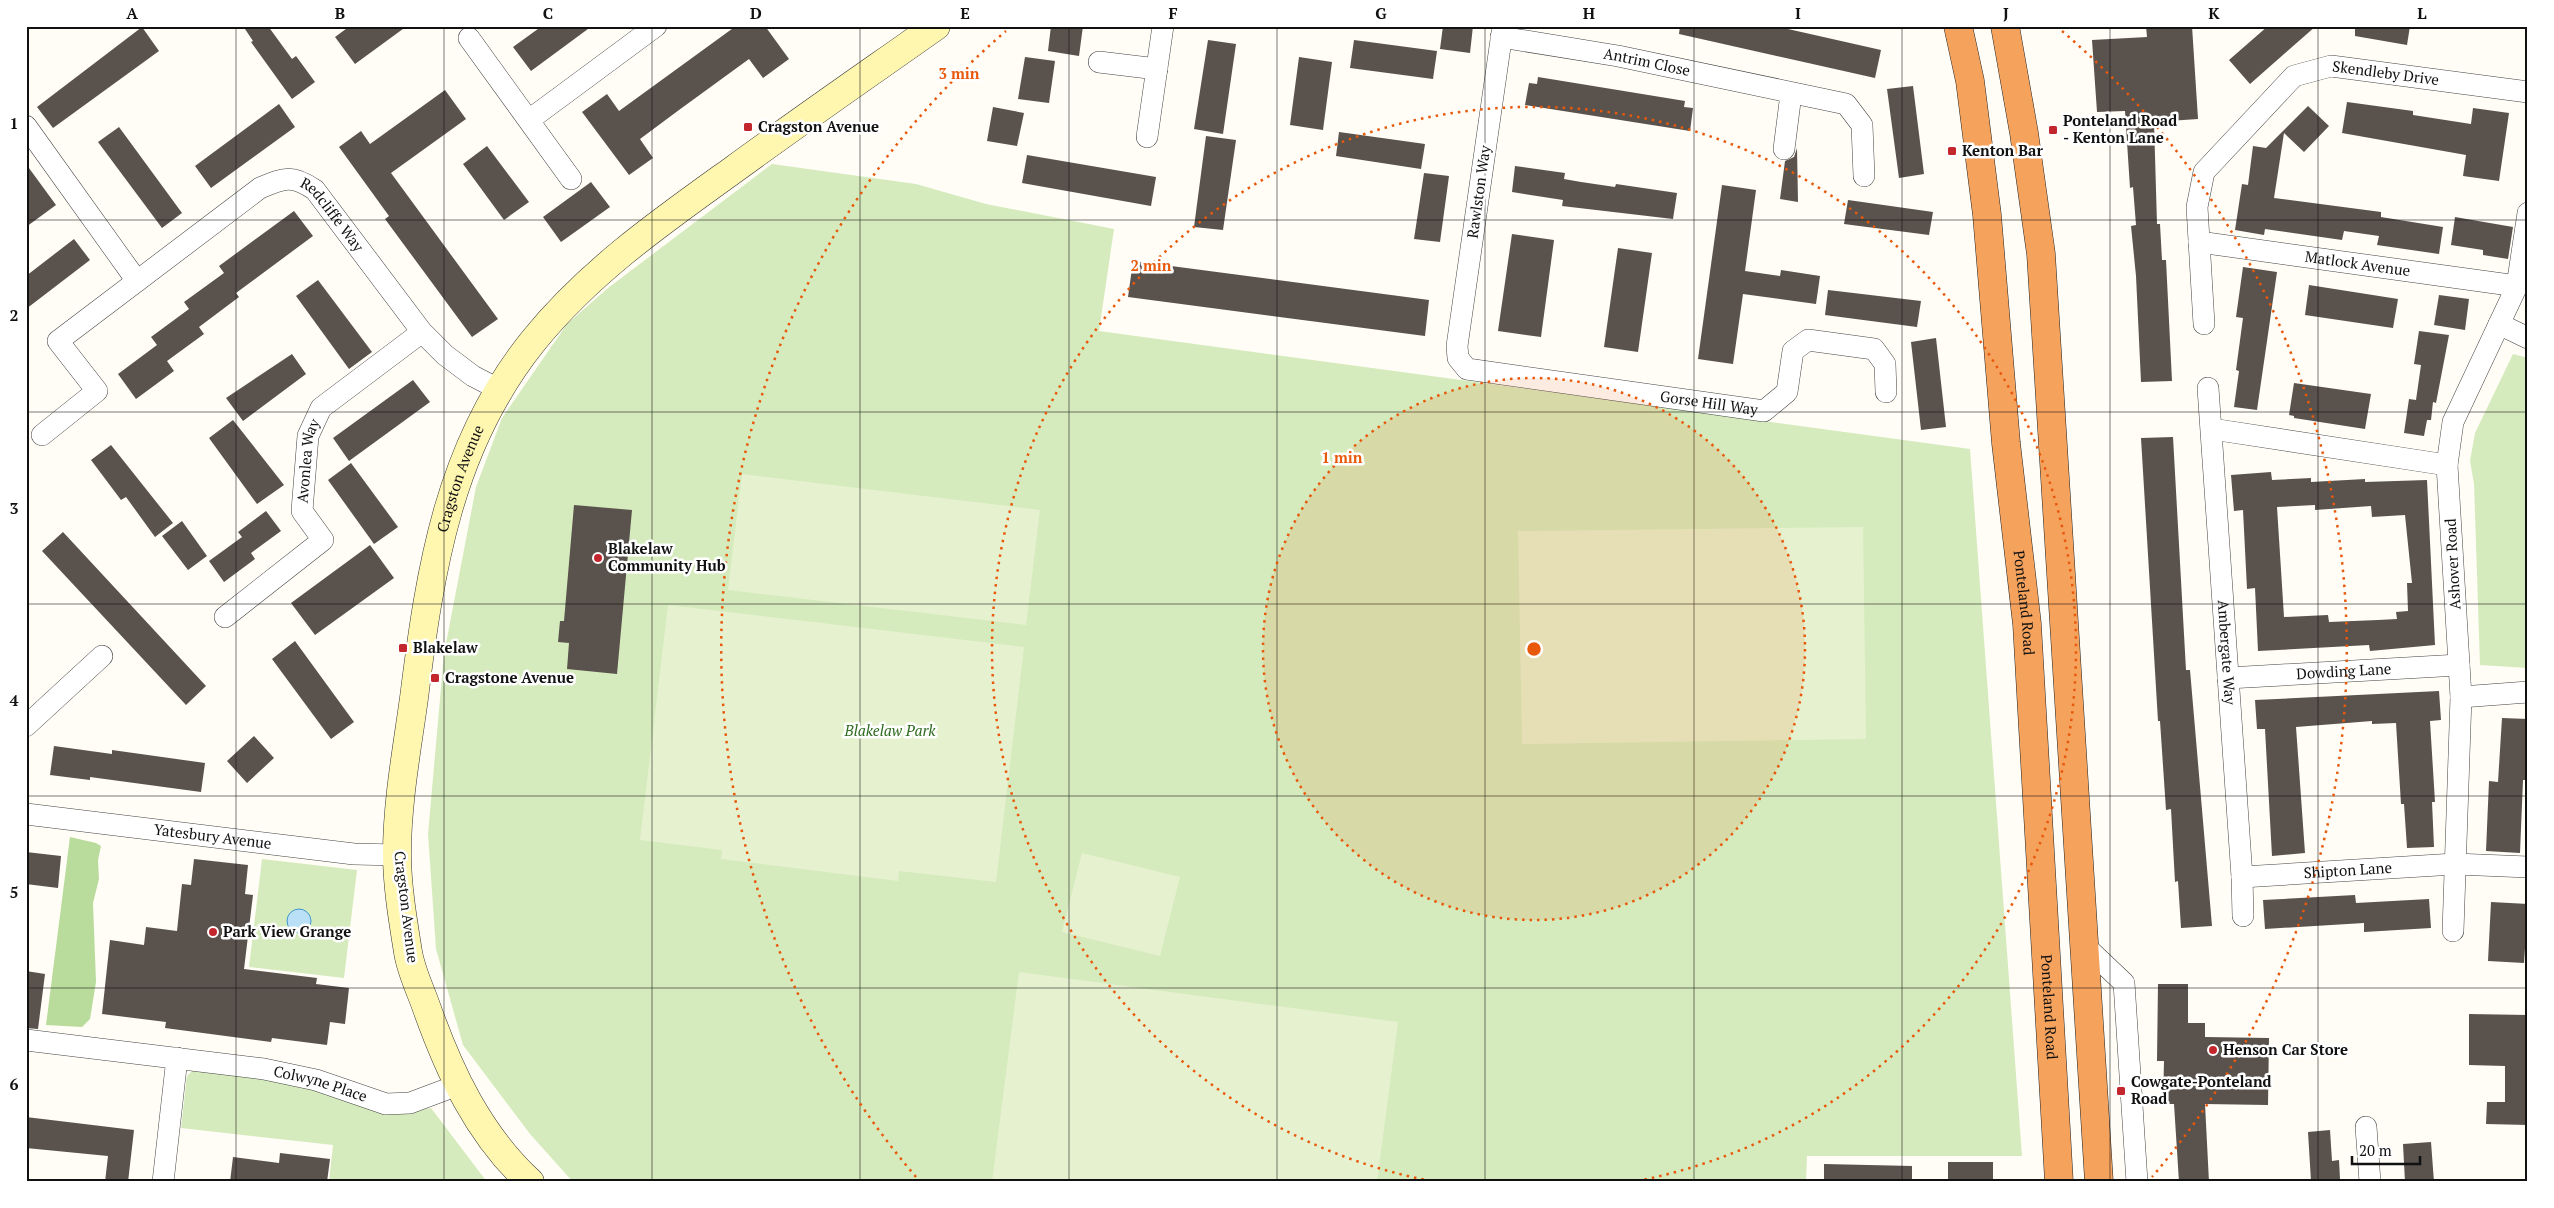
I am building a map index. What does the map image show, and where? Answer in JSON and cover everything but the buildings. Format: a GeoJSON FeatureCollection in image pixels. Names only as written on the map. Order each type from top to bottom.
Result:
{"type":"FeatureCollection","features":[{"type":"Feature","properties":{"kind":"highway","name":"Ponteland Road"},"geometry":{"type":"LineString","coordinates":[[1958,26],[1970,81],[1987,215],[2006,443],[2027,624],[2059,1182]]}},
{"type":"Feature","properties":{"kind":"highway"},"geometry":{"type":"LineString","coordinates":[[2005,26],[2024,133],[2041,254],[2099,1182]]}},
{"type":"Feature","properties":{"kind":"street"},"geometry":{"type":"LineString","coordinates":[[529,120],[656,26]]}},
{"type":"Feature","properties":{"kind":"street","name":"Cragston Avenue"},"geometry":{"type":"LineString","coordinates":[[530,1182],[483,1127],[458,1085],[438,1039],[408,957],[397,855],[401,794],[423,628],[438,547],[462,463],[498,390],[531,343],[566,301],[596,274],[668,216],[936,26]]}},
{"type":"Feature","properties":{"kind":"street"},"geometry":{"type":"LineString","coordinates":[[1147,137],[1163,26]]}},
{"type":"Feature","properties":{"kind":"street","name":"Antrim Close"},"geometry":{"type":"LineString","coordinates":[[1502,32],[1846,104],[1862,125],[1864,176]]}},
{"type":"Feature","properties":{"kind":"street","name":"Rawlston Way"},"geometry":{"type":"LineString","coordinates":[[1458,358],[1457,346],[1502,32]]}},
{"type":"Feature","properties":{"kind":"street"},"geometry":{"type":"LineString","coordinates":[[469,38],[571,179]]}},
{"type":"Feature","properties":{"kind":"street"},"geometry":{"type":"LineString","coordinates":[[1099,62],[1157,69]]}},
{"type":"Feature","properties":{"kind":"street","name":"Skendleby Drive"},"geometry":{"type":"LineString","coordinates":[[2199,242],[2196,207],[2204,172],[2294,76],[2331,66],[2528,92]]}},
{"type":"Feature","properties":{"kind":"street"},"geometry":{"type":"LineString","coordinates":[[1784,149],[1792,94]]}},
{"type":"Feature","properties":{"kind":"street"},"geometry":{"type":"LineString","coordinates":[[26,126],[137,281]]}},
{"type":"Feature","properties":{"kind":"street","name":"Redcliffe Way"},"geometry":{"type":"LineString","coordinates":[[42,435],[97,391],[58,341],[260,188],[283,178],[301,180],[315,190],[422,332],[445,355],[473,376],[498,390]]}},
{"type":"Feature","properties":{"kind":"street","name":"Ashover Road"},"geometry":{"type":"LineString","coordinates":[[2453,931],[2461,697],[2447,465],[2453,422],[2517,286],[2528,213]]}},
{"type":"Feature","properties":{"kind":"street"},"geometry":{"type":"LineString","coordinates":[[2199,242],[2204,324]]}},
{"type":"Feature","properties":{"kind":"street","name":"Matlock Avenue"},"geometry":{"type":"LineString","coordinates":[[2199,242],[2517,286]]}},
{"type":"Feature","properties":{"kind":"street"},"geometry":{"type":"LineString","coordinates":[[2499,324],[2528,338]]}},
{"type":"Feature","properties":{"kind":"street","name":"Avonlea Way"},"geometry":{"type":"LineString","coordinates":[[225,617],[323,540],[302,511],[308,436],[321,408],[422,332]]}},
{"type":"Feature","properties":{"kind":"street","name":"Gorse Hill Way"},"geometry":{"type":"LineString","coordinates":[[1458,358],[1468,369],[1764,411],[1787,392],[1793,352],[1808,340],[1874,349],[1885,364],[1886,392]]}},
{"type":"Feature","properties":{"kind":"street","name":"Ambergate Way"},"geometry":{"type":"LineString","coordinates":[[2208,388],[2242,877],[2243,916]]}},
{"type":"Feature","properties":{"kind":"street"},"geometry":{"type":"LineString","coordinates":[[2212,429],[2447,465]]}},
{"type":"Feature","properties":{"kind":"street"},"geometry":{"type":"LineString","coordinates":[[26,726],[102,656]]}},
{"type":"Feature","properties":{"kind":"street","name":"Dowding Lane"},"geometry":{"type":"LineString","coordinates":[[2228,678],[2459,665]]}},
{"type":"Feature","properties":{"kind":"street"},"geometry":{"type":"LineString","coordinates":[[2461,697],[2528,692]]}},
{"type":"Feature","properties":{"kind":"street","name":"Yatesbury Avenue"},"geometry":{"type":"LineString","coordinates":[[26,814],[346,853],[397,855]]}},
{"type":"Feature","properties":{"kind":"street","name":"Shipton Lane"},"geometry":{"type":"LineString","coordinates":[[2242,877],[2455,864],[2528,868]]}},
{"type":"Feature","properties":{"kind":"street"},"geometry":{"type":"LineString","coordinates":[[2085,946],[2124,984],[2137,1182]]}},
{"type":"Feature","properties":{"kind":"street","name":"Colwyne Place"},"geometry":{"type":"LineString","coordinates":[[26,1040],[264,1069],[307,1078],[386,1104],[410,1103],[458,1085]]}},
{"type":"Feature","properties":{"kind":"street"},"geometry":{"type":"LineString","coordinates":[[163,1182],[177,1058]]}},
{"type":"Feature","properties":{"kind":"street"},"geometry":{"type":"LineString","coordinates":[[2366,1128],[2370,1182]]}},
{"type":"Feature","properties":{"kind":"green space","name":"Blakelaw Park"},"geometry":{"type":"Polygon","coordinates":[[[772,164],[916,184],[986,204],[1114,229],[1099,331],[1970,449],[2022,1156],[1807,1156],[1806,1182],[573,1182],[530,1134],[463,1045],[436,949],[428,834],[444,654],[476,487],[502,418],[567,324],[608,288],[772,164]]]}},
{"type":"Feature","properties":{"kind":"green space"},"geometry":{"type":"Polygon","coordinates":[[[2513,354],[2528,358],[2528,668],[2480,665],[2474,484],[2470,461],[2475,433],[2513,354]]]}},
{"type":"Feature","properties":{"kind":"green space"},"geometry":{"type":"Polygon","coordinates":[[[742,474],[1040,510],[1026,625],[728,590],[742,474]]]}},
{"type":"Feature","properties":{"kind":"green space"},"geometry":{"type":"Polygon","coordinates":[[[1863,527],[1866,739],[1522,744],[1518,531],[1863,527]]]}},
{"type":"Feature","properties":{"kind":"green space"},"geometry":{"type":"Polygon","coordinates":[[[668,605],[1024,647],[996,882],[899,871],[898,881],[721,859],[722,850],[640,840],[668,605]]]}},
{"type":"Feature","properties":{"kind":"green space"},"geometry":{"type":"Polygon","coordinates":[[[70,837],[101,846],[98,860],[99,879],[93,903],[96,982],[90,1019],[82,1027],[46,1025],[70,837]]]}},
{"type":"Feature","properties":{"kind":"green space"},"geometry":{"type":"Polygon","coordinates":[[[1082,853],[1180,877],[1160,956],[1062,932],[1082,853]]]}},
{"type":"Feature","properties":{"kind":"green space"},"geometry":{"type":"Polygon","coordinates":[[[262,859],[357,870],[344,978],[249,967],[262,859]]]}},
{"type":"Feature","properties":{"kind":"green space"},"geometry":{"type":"Polygon","coordinates":[[[1019,972],[1398,1022],[1377,1182],[992,1182],[1019,972]]]}},
{"type":"Feature","properties":{"kind":"green space"},"geometry":{"type":"Polygon","coordinates":[[[197,1066],[263,1074],[411,1112],[431,1108],[487,1182],[329,1182],[333,1145],[181,1128],[187,1076],[197,1066]]]}},
{"type":"Feature","properties":{"kind":"water"},"geometry":{"type":"Polygon","coordinates":[[[299,909],[308,912],[311,921],[308,930],[299,933],[290,930],[287,921],[290,912],[299,909]]]}},
{"type":"Feature","properties":{"kind":"place","name":"Cragston Avenue"},"geometry":{"type":"Point","coordinates":[748,127]}},
{"type":"Feature","properties":{"kind":"place","name":"Ponteland Road - Kenton Lane"},"geometry":{"type":"Point","coordinates":[2053,130]}},
{"type":"Feature","properties":{"kind":"place","name":"Kenton Bar"},"geometry":{"type":"Point","coordinates":[1952,151]}},
{"type":"Feature","properties":{"kind":"place","name":"Blakelaw Community Hub"},"geometry":{"type":"Point","coordinates":[598,558]}},
{"type":"Feature","properties":{"kind":"place","name":"Blakelaw"},"geometry":{"type":"Point","coordinates":[403,648]}},
{"type":"Feature","properties":{"kind":"place","name":"Cragstone Avenue"},"geometry":{"type":"Point","coordinates":[435,678]}},
{"type":"Feature","properties":{"kind":"place","name":"Park View Grange"},"geometry":{"type":"Point","coordinates":[213,932]}},
{"type":"Feature","properties":{"kind":"place","name":"Henson Car Store"},"geometry":{"type":"Point","coordinates":[2213,1050]}},
{"type":"Feature","properties":{"kind":"place","name":"Cowgate-Ponteland Road"},"geometry":{"type":"Point","coordinates":[2121,1091]}}]}
